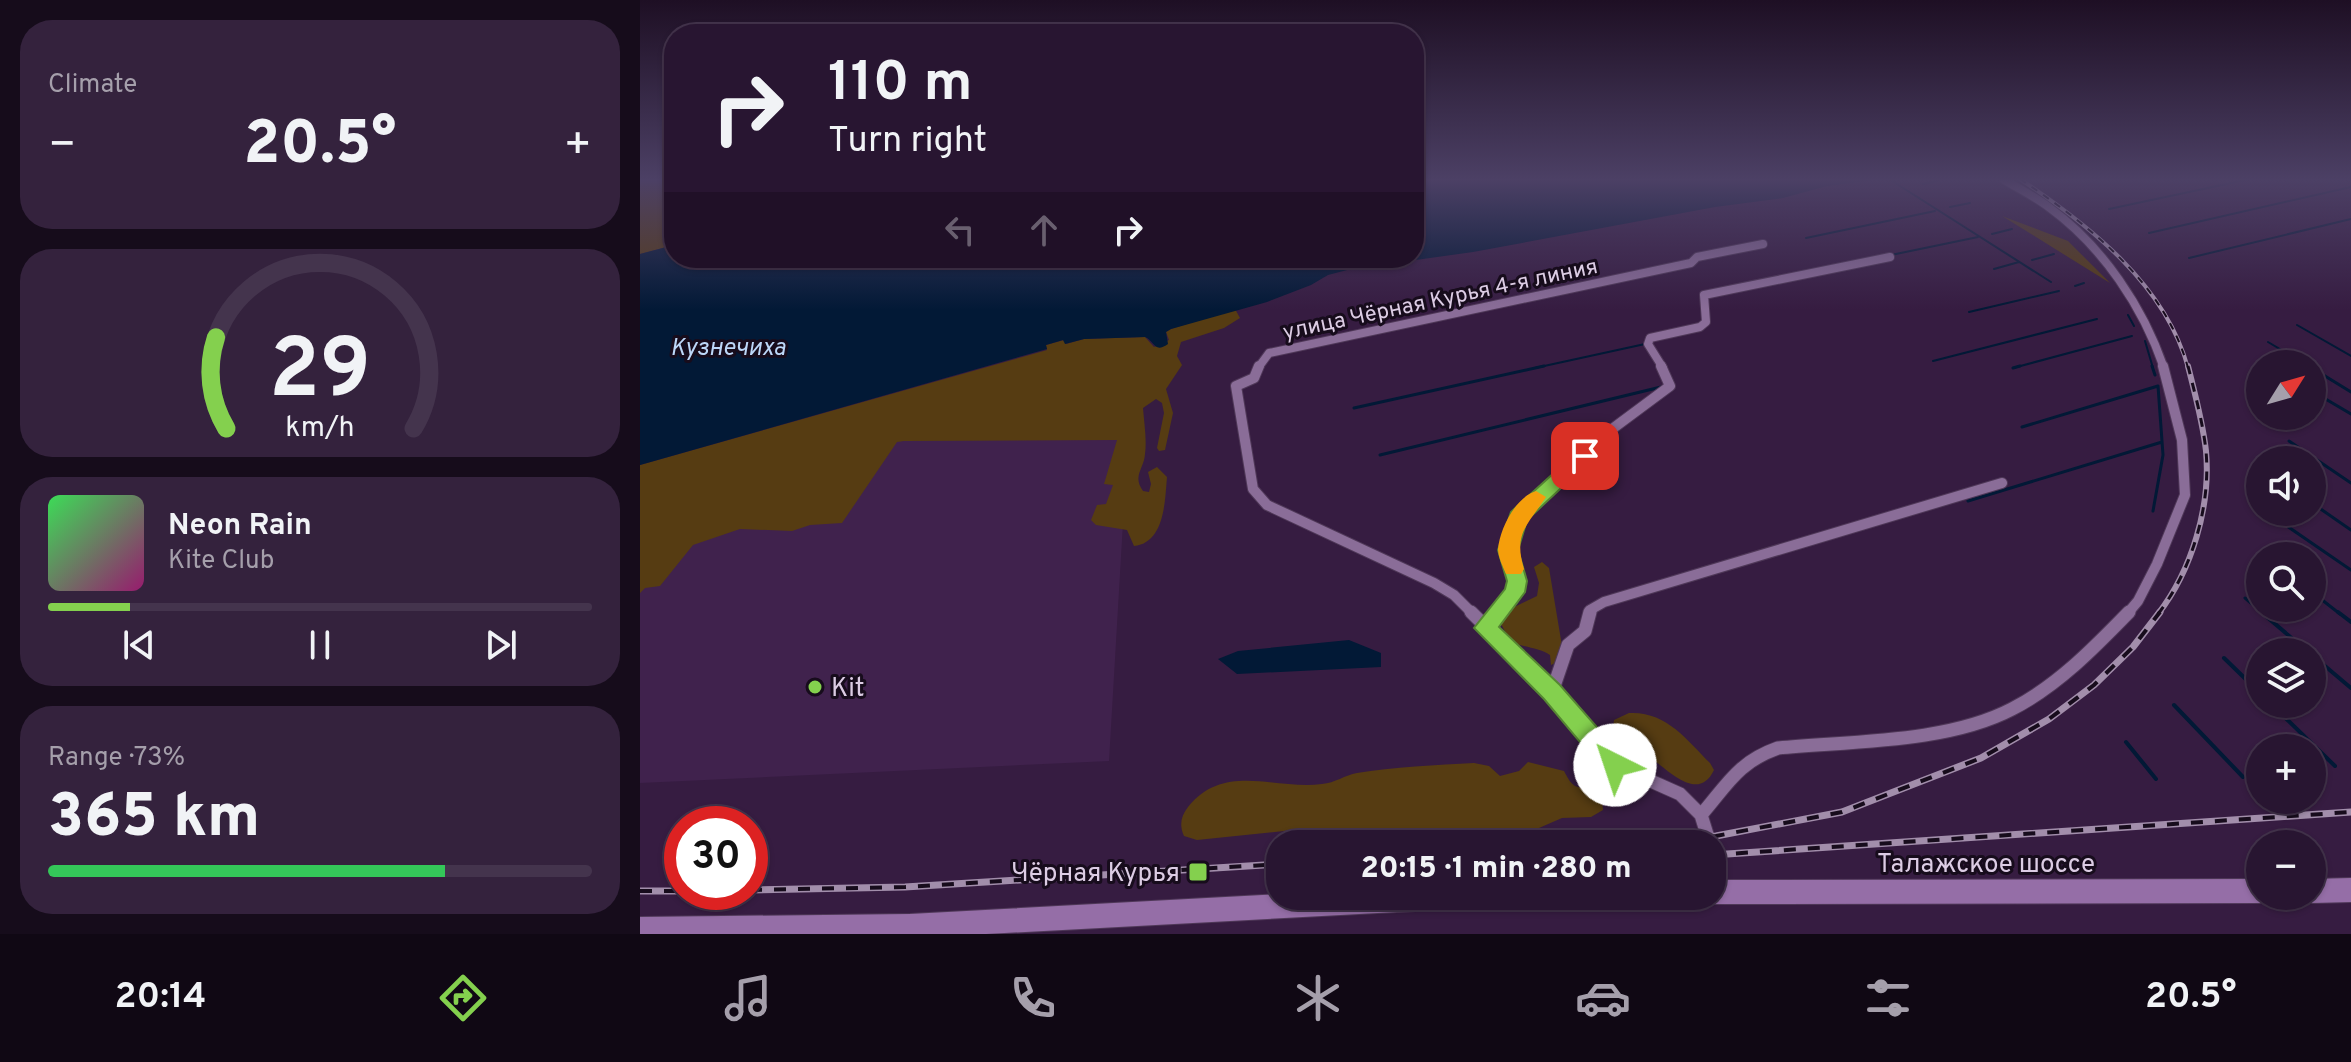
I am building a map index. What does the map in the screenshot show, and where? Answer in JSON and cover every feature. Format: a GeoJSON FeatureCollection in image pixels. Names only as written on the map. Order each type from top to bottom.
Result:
{"type":"FeatureCollection","features":[{"type":"Feature","properties":{"kind":"main road"},"geometry":{"type":"LineString","coordinates":[[2326,891],[2351,890]]}},
{"type":"Feature","properties":{"kind":"main road","name":"Талажское шоссе"},"geometry":{"type":"LineString","coordinates":[[1726,892],[2246,891]]}},
{"type":"Feature","properties":{"kind":"main road"},"geometry":{"type":"LineString","coordinates":[[640,929],[910,926],[1266,907]]}},
{"type":"Feature","properties":{"kind":"street"},"geometry":{"type":"LineString","coordinates":[[1701,815],[1720,795],[1740,764],[1755,754],[1778,748],[1946,732],[1971,727],[2014,711],[2081,659],[2137,602],[2185,494],[2184,451],[2163,363],[2125,292],[2093,248],[2065,223]]}},
{"type":"Feature","properties":{"kind":"street","name":"улица Чёрная Курья 4-я линия"},"geometry":{"type":"LineString","coordinates":[[1485,628],[1454,595],[1434,583],[1302,524],[1267,505],[1253,489],[1236,386],[1254,378],[1265,356],[1691,263],[1697,257],[1763,244]]}},
{"type":"Feature","properties":{"kind":"street"},"geometry":{"type":"LineString","coordinates":[[1706,830],[1701,815],[1680,794],[1615,765],[1552,692],[1485,628],[1515,592],[1517,581],[1508,550],[1518,517],[1547,487],[1579,462],[1596,441],[1670,386],[1668,377],[1648,344],[1650,338],[1700,327],[1706,322],[1704,295],[1890,257]]}},
{"type":"Feature","properties":{"kind":"street"},"geometry":{"type":"LineString","coordinates":[[1552,692],[1568,645],[1585,631],[1590,610],[1604,602],[2002,483]]}},
{"type":"Feature","properties":{"kind":"shaded area"},"geometry":{"type":"Polygon","coordinates":[[[640,223],[664,223],[664,248],[640,254],[640,223]]]}},
{"type":"Feature","properties":{"kind":"shaded area"},"geometry":{"type":"Polygon","coordinates":[[[2013,223],[2068,241],[2110,283],[2013,223]]]}},
{"type":"Feature","properties":{"kind":"shaded area"},"geometry":{"type":"Polygon","coordinates":[[[1235,309],[1240,318],[1224,328],[1181,342],[1177,356],[1182,365],[1166,389],[1173,413],[1165,450],[1159,451],[1157,448],[1164,413],[1162,403],[1156,399],[1143,408],[1146,449],[1139,477],[1140,486],[1143,491],[1149,492],[1148,472],[1157,467],[1167,477],[1158,529],[1144,543],[1134,546],[1127,530],[1096,525],[1091,520],[1097,505],[1106,504],[1113,485],[1104,484],[1117,440],[904,441],[897,442],[842,523],[810,525],[792,531],[740,529],[693,545],[660,586],[645,588],[640,593],[640,465],[1047,350],[1046,345],[1064,340],[1066,344],[1084,339],[1145,337],[1154,347],[1169,340],[1166,332],[1171,329],[1235,309]]]}},
{"type":"Feature","properties":{"kind":"shaded area"},"geometry":{"type":"Polygon","coordinates":[[[1133,352],[1109,761],[640,783],[640,484],[1133,352]]]}},
{"type":"Feature","properties":{"kind":"shaded area"},"geometry":{"type":"Polygon","coordinates":[[[1542,562],[1549,568],[1562,646],[1557,662],[1551,665],[1550,655],[1546,652],[1510,641],[1501,624],[1506,611],[1537,596],[1539,583],[1534,567],[1542,562]]]}},
{"type":"Feature","properties":{"kind":"shaded area"},"geometry":{"type":"Polygon","coordinates":[[[1629,713],[1654,717],[1684,736],[1714,770],[1707,780],[1699,784],[1680,779],[1620,741],[1614,732],[1614,720],[1629,713]]]}},
{"type":"Feature","properties":{"kind":"shaded area"},"geometry":{"type":"Polygon","coordinates":[[[1528,762],[1564,771],[1574,786],[1593,788],[1602,800],[1603,810],[1591,817],[1562,818],[1534,830],[1312,828],[1266,830],[1266,833],[1197,840],[1184,836],[1182,828],[1186,810],[1202,793],[1234,782],[1322,784],[1371,771],[1474,763],[1489,766],[1500,776],[1519,771],[1528,762]]]}},
{"type":"Feature","properties":{"kind":"water","name":"Кузнечиха"},"geometry":{"type":"Polygon","coordinates":[[[1424,223],[1631,223],[1424,259],[1424,223]]]}},
{"type":"Feature","properties":{"kind":"water","name":"Кузнечиха"},"geometry":{"type":"Polygon","coordinates":[[[664,248],[664,268],[1358,268],[1328,275],[1267,302],[1171,329],[1166,332],[1168,344],[1160,348],[1145,337],[1084,339],[1065,344],[1063,340],[1046,345],[1047,349],[640,465],[640,254],[664,248]]]}},
{"type":"Feature","properties":{"kind":"water"},"geometry":{"type":"Polygon","coordinates":[[[1349,640],[1381,653],[1381,667],[1237,674],[1218,659],[1238,651],[1349,640]]]}},
{"type":"Feature","properties":{"kind":"waterway"},"geometry":{"type":"LineString","coordinates":[[1806,238],[1880,223]]}},
{"type":"Feature","properties":{"kind":"waterway"},"geometry":{"type":"LineString","coordinates":[[1958,223],[2051,282]]}},
{"type":"Feature","properties":{"kind":"waterway"},"geometry":{"type":"LineString","coordinates":[[2149,233],[2195,223]]}},
{"type":"Feature","properties":{"kind":"waterway"},"geometry":{"type":"LineString","coordinates":[[2189,258],[2336,223]]}},
{"type":"Feature","properties":{"kind":"waterway"},"geometry":{"type":"LineString","coordinates":[[1992,234],[2012,229]]}},
{"type":"Feature","properties":{"kind":"waterway"},"geometry":{"type":"LineString","coordinates":[[1891,255],[1978,237]]}},
{"type":"Feature","properties":{"kind":"waterway"},"geometry":{"type":"LineString","coordinates":[[2032,260],[2054,254]]}},
{"type":"Feature","properties":{"kind":"waterway"},"geometry":{"type":"LineString","coordinates":[[1994,269],[2019,262]]}},
{"type":"Feature","properties":{"kind":"waterway"},"geometry":{"type":"LineString","coordinates":[[2075,286],[2084,283]]}},
{"type":"Feature","properties":{"kind":"waterway"},"geometry":{"type":"LineString","coordinates":[[1969,312],[2059,291]]}},
{"type":"Feature","properties":{"kind":"waterway"},"geometry":{"type":"LineString","coordinates":[[2128,315],[2134,326]]}},
{"type":"Feature","properties":{"kind":"waterway"},"geometry":{"type":"LineString","coordinates":[[1933,361],[2097,319]]}},
{"type":"Feature","properties":{"kind":"waterway"},"geometry":{"type":"LineString","coordinates":[[2297,325],[2351,356]]}},
{"type":"Feature","properties":{"kind":"waterway"},"geometry":{"type":"LineString","coordinates":[[2020,366],[2013,368],[2132,336]]}},
{"type":"Feature","properties":{"kind":"waterway"},"geometry":{"type":"LineString","coordinates":[[2145,341],[2153,368]]}},
{"type":"Feature","properties":{"kind":"waterway"},"geometry":{"type":"LineString","coordinates":[[2268,342],[2281,350]]}},
{"type":"Feature","properties":{"kind":"waterway"},"geometry":{"type":"LineString","coordinates":[[1535,368],[1645,344]]}},
{"type":"Feature","properties":{"kind":"waterway"},"geometry":{"type":"LineString","coordinates":[[1354,408],[1544,366]]}},
{"type":"Feature","properties":{"kind":"waterway"},"geometry":{"type":"LineString","coordinates":[[2152,366],[2155,375]]}},
{"type":"Feature","properties":{"kind":"waterway"},"geometry":{"type":"LineString","coordinates":[[2326,377],[2351,392]]}},
{"type":"Feature","properties":{"kind":"waterway"},"geometry":{"type":"LineString","coordinates":[[2022,427],[2158,386],[2163,455],[2153,511]]}},
{"type":"Feature","properties":{"kind":"waterway"},"geometry":{"type":"LineString","coordinates":[[1380,455],[1661,387]]}},
{"type":"Feature","properties":{"kind":"waterway"},"geometry":{"type":"LineString","coordinates":[[2326,399],[2351,414]]}},
{"type":"Feature","properties":{"kind":"waterway"},"geometry":{"type":"LineString","coordinates":[[2289,441],[2351,483]]}},
{"type":"Feature","properties":{"kind":"waterway"},"geometry":{"type":"LineString","coordinates":[[1968,501],[2162,442]]}},
{"type":"Feature","properties":{"kind":"waterway"},"geometry":{"type":"LineString","coordinates":[[2326,513],[2351,530]]}},
{"type":"Feature","properties":{"kind":"waterway"},"geometry":{"type":"LineString","coordinates":[[2287,526],[2351,570]]}},
{"type":"Feature","properties":{"kind":"waterway"},"geometry":{"type":"LineString","coordinates":[[2326,603],[2340,614]]}},
{"type":"Feature","properties":{"kind":"waterway"},"geometry":{"type":"LineString","coordinates":[[2338,612],[2351,622]]}},
{"type":"Feature","properties":{"kind":"waterway"},"geometry":{"type":"LineString","coordinates":[[2273,622],[2292,638]]}},
{"type":"Feature","properties":{"kind":"waterway"},"geometry":{"type":"LineString","coordinates":[[2224,658],[2246,679]]}},
{"type":"Feature","properties":{"kind":"waterway"},"geometry":{"type":"LineString","coordinates":[[2326,667],[2351,688]]}},
{"type":"Feature","properties":{"kind":"waterway"},"geometry":{"type":"LineString","coordinates":[[2174,705],[2243,777]]}},
{"type":"Feature","properties":{"kind":"waterway"},"geometry":{"type":"LineString","coordinates":[[2285,718],[2335,766]]}},
{"type":"Feature","properties":{"kind":"waterway"},"geometry":{"type":"LineString","coordinates":[[2126,742],[2156,779]]}},
{"type":"Feature","properties":{"kind":"railway"},"geometry":{"type":"LineString","coordinates":[[2080,223],[2122,260],[2143,284],[2162,310],[2188,368]]}},
{"type":"Feature","properties":{"kind":"railway"},"geometry":{"type":"LineString","coordinates":[[2158,614],[2181,578],[2189,558],[2197,537],[2205,493],[2205,440],[2188,366]]}},
{"type":"Feature","properties":{"kind":"railway"},"geometry":{"type":"LineString","coordinates":[[1726,834],[1842,812],[1981,758],[2049,719],[2094,685],[2133,647],[2160,612]]}},
{"type":"Feature","properties":{"kind":"railway"},"geometry":{"type":"LineString","coordinates":[[1726,854],[2351,812]]}},
{"type":"Feature","properties":{"kind":"railway"},"geometry":{"type":"LineString","coordinates":[[768,890],[905,887],[1266,865]]}},
{"type":"Feature","properties":{"kind":"railway"},"geometry":{"type":"LineString","coordinates":[[640,891],[664,891]]}},
{"type":"Feature","properties":{"kind":"slow traffic"},"geometry":{"type":"LineString","coordinates":[[1513,569],[1508,550],[1518,517],[1536,497]]}},
{"type":"Feature","properties":{"kind":"place","name":"Kit"},"geometry":{"type":"Point","coordinates":[815,687]}},
{"type":"Feature","properties":{"kind":"place","name":"Чёрная Курья"},"geometry":{"type":"Point","coordinates":[1198,872]}},
{"type":"Feature","properties":{"kind":"route"},"geometry":{"type":"LineString","coordinates":[[1585,456],[1518,517],[1508,550],[1517,581],[1515,592],[1485,628],[1552,692],[1615,765]]}}]}
